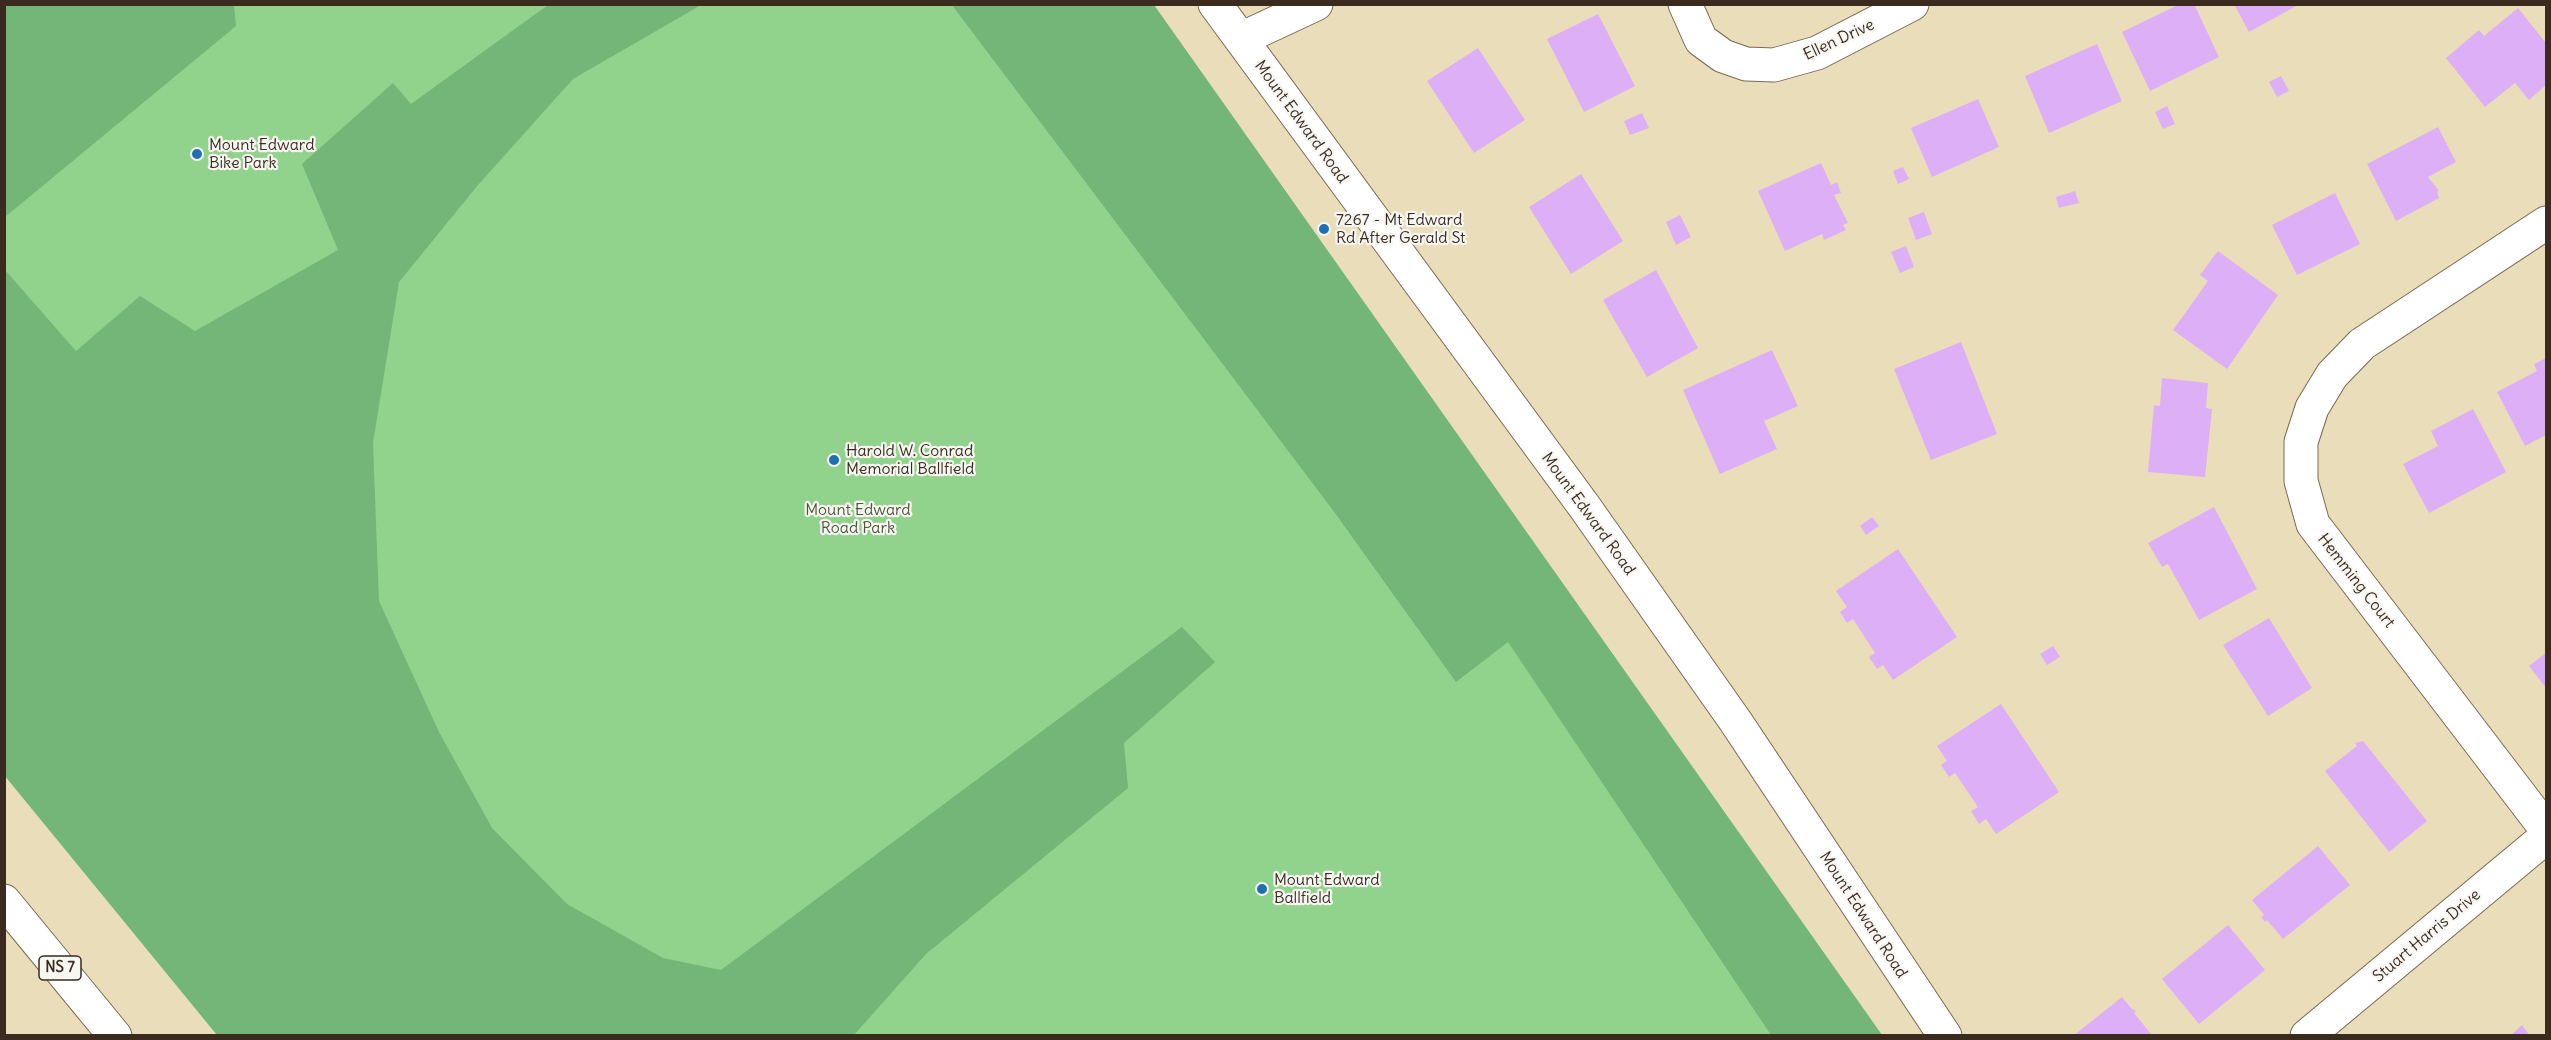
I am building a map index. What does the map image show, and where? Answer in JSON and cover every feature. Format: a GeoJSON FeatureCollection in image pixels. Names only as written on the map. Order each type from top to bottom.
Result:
{"type":"FeatureCollection","features":[{"type":"Feature","properties":{"kind":"street","name":"Mount Edward Road"},"geometry":{"type":"LineString","coordinates":[[1215,4],[1584,506],[1736,722],[1945,1035]]}},
{"type":"Feature","properties":{"kind":"street"},"geometry":{"type":"LineString","coordinates":[[1241,39],[1316,4]]}},
{"type":"Feature","properties":{"kind":"street","name":"Ellen Drive"},"geometry":{"type":"LineString","coordinates":[[1685,4],[1701,40],[1724,56],[1746,64],[1774,65],[1817,53],[1912,4]]}},
{"type":"Feature","properties":{"kind":"street","name":"Hemming Court"},"geometry":{"type":"LineString","coordinates":[[2547,223],[2362,344],[2332,375],[2312,408],[2301,442],[2301,481],[2313,524],[2547,829]]}},
{"type":"Feature","properties":{"kind":"street","name":"Stuart Harris Drive"},"geometry":{"type":"LineString","coordinates":[[2307,1035],[2547,837]]}},
{"type":"Feature","properties":{"kind":"street","name":"NS 7"},"geometry":{"type":"LineString","coordinates":[[4,901],[115,1035]]}},
{"type":"Feature","properties":{"kind":"green space"},"geometry":{"type":"Polygon","coordinates":[[[5,4],[234,5],[236,26],[5,217],[5,4]]]}},
{"type":"Feature","properties":{"kind":"green space","name":"Mount Edward Road Park"},"geometry":{"type":"Polygon","coordinates":[[[4,5],[1154,5],[1882,1035],[217,1035],[5,776],[4,5]]]}},
{"type":"Feature","properties":{"kind":"green space"},"geometry":{"type":"Polygon","coordinates":[[[548,5],[701,5],[573,79],[478,185],[399,282],[373,443],[379,601],[439,732],[492,828],[567,904],[663,958],[721,970],[1182,627],[1215,662],[1124,743],[1128,788],[926,954],[854,1035],[217,1035],[5,776],[5,270],[76,351],[140,296],[195,331],[338,250],[302,164],[393,83],[411,104],[548,5]]]}},
{"type":"Feature","properties":{"kind":"green space"},"geometry":{"type":"Polygon","coordinates":[[[952,5],[1154,5],[1882,1035],[1771,1035],[1508,642],[1456,682],[1335,513],[952,5]]]}},
{"type":"Feature","properties":{"kind":"building"},"geometry":{"type":"Polygon","coordinates":[[[2180,4],[2194,4],[2219,57],[2150,91],[2122,32],[2180,4]]]}},
{"type":"Feature","properties":{"kind":"building"},"geometry":{"type":"Polygon","coordinates":[[[2234,4],[2300,4],[2249,32],[2234,4]]]}},
{"type":"Feature","properties":{"kind":"building"},"geometry":{"type":"Polygon","coordinates":[[[2518,8],[2546,43],[2546,85],[2529,100],[2515,83],[2485,107],[2446,58],[2479,30],[2484,36],[2518,8]]]}},
{"type":"Feature","properties":{"kind":"building"},"geometry":{"type":"Polygon","coordinates":[[[1598,14],[1635,86],[1584,112],[1547,39],[1598,14]]]}},
{"type":"Feature","properties":{"kind":"building"},"geometry":{"type":"Polygon","coordinates":[[[2097,44],[2122,101],[2049,133],[2025,76],[2097,44]]]}},
{"type":"Feature","properties":{"kind":"building"},"geometry":{"type":"Polygon","coordinates":[[[1478,48],[1525,120],[1474,153],[1427,81],[1478,48]]]}},
{"type":"Feature","properties":{"kind":"building"},"geometry":{"type":"Polygon","coordinates":[[[2281,76],[2289,91],[2277,97],[2269,82],[2281,76]]]}},
{"type":"Feature","properties":{"kind":"building"},"geometry":{"type":"Polygon","coordinates":[[[1978,99],[1999,147],[1932,177],[1911,128],[1978,99]]]}},
{"type":"Feature","properties":{"kind":"building"},"geometry":{"type":"Polygon","coordinates":[[[2167,106],[2175,124],[2163,129],[2155,112],[2167,106]]]}},
{"type":"Feature","properties":{"kind":"building"},"geometry":{"type":"Polygon","coordinates":[[[1642,113],[1649,128],[1630,135],[1624,121],[1642,113]]]}},
{"type":"Feature","properties":{"kind":"building"},"geometry":{"type":"Polygon","coordinates":[[[2438,127],[2456,162],[2428,177],[2439,191],[2437,192],[2439,198],[2396,221],[2367,164],[2438,127]]]}},
{"type":"Feature","properties":{"kind":"building"},"geometry":{"type":"Polygon","coordinates":[[[1821,163],[1831,185],[1837,182],[1841,193],[1834,195],[1848,223],[1843,225],[1846,230],[1824,240],[1822,234],[1785,251],[1758,191],[1821,163]]]}},
{"type":"Feature","properties":{"kind":"building"},"geometry":{"type":"Polygon","coordinates":[[[1903,167],[1909,179],[1898,184],[1893,171],[1903,167]]]}},
{"type":"Feature","properties":{"kind":"building"},"geometry":{"type":"Polygon","coordinates":[[[1581,174],[1623,241],[1571,274],[1529,207],[1581,174]]]}},
{"type":"Feature","properties":{"kind":"building"},"geometry":{"type":"Polygon","coordinates":[[[2075,191],[2079,203],[2059,208],[2056,197],[2075,191]]]}},
{"type":"Feature","properties":{"kind":"building"},"geometry":{"type":"Polygon","coordinates":[[[2335,193],[2360,244],[2297,275],[2272,225],[2335,193]]]}},
{"type":"Feature","properties":{"kind":"building"},"geometry":{"type":"Polygon","coordinates":[[[1924,212],[1932,234],[1916,240],[1908,218],[1924,212]]]}},
{"type":"Feature","properties":{"kind":"building"},"geometry":{"type":"Polygon","coordinates":[[[1680,215],[1691,237],[1676,245],[1666,222],[1680,215]]]}},
{"type":"Feature","properties":{"kind":"building"},"geometry":{"type":"Polygon","coordinates":[[[1906,246],[1914,267],[1900,273],[1891,252],[1906,246]]]}},
{"type":"Feature","properties":{"kind":"building"},"geometry":{"type":"Polygon","coordinates":[[[2218,251],[2278,295],[2227,369],[2173,330],[2208,281],[2200,275],[2218,251]]]}},
{"type":"Feature","properties":{"kind":"building"},"geometry":{"type":"Polygon","coordinates":[[[1656,270],[1698,348],[1647,377],[1603,300],[1656,270]]]}},
{"type":"Feature","properties":{"kind":"building"},"geometry":{"type":"Polygon","coordinates":[[[1961,342],[1997,434],[1931,460],[1894,369],[1961,342]]]}},
{"type":"Feature","properties":{"kind":"building"},"geometry":{"type":"Polygon","coordinates":[[[1772,350],[1798,406],[1764,421],[1777,449],[1720,474],[1683,390],[1772,350]]]}},
{"type":"Feature","properties":{"kind":"building"},"geometry":{"type":"Polygon","coordinates":[[[2546,358],[2546,435],[2525,446],[2497,392],[2537,371],[2534,364],[2546,358]]]}},
{"type":"Feature","properties":{"kind":"building"},"geometry":{"type":"Polygon","coordinates":[[[2162,378],[2208,383],[2206,408],[2212,409],[2205,477],[2148,472],[2154,405],[2160,406],[2162,378]]]}},
{"type":"Feature","properties":{"kind":"building"},"geometry":{"type":"Polygon","coordinates":[[[2473,409],[2506,472],[2429,513],[2403,464],[2438,446],[2431,431],[2473,409]]]}},
{"type":"Feature","properties":{"kind":"building"},"geometry":{"type":"Polygon","coordinates":[[[2214,507],[2257,589],[2199,620],[2168,564],[2162,567],[2148,543],[2214,507]]]}},
{"type":"Feature","properties":{"kind":"building"},"geometry":{"type":"Polygon","coordinates":[[[1872,517],[1879,526],[1866,535],[1860,526],[1872,517]]]}},
{"type":"Feature","properties":{"kind":"building"},"geometry":{"type":"Polygon","coordinates":[[[1898,549],[1957,637],[1893,680],[1883,665],[1877,669],[1869,657],[1875,653],[1853,619],[1847,623],[1840,612],[1847,607],[1836,591],[1898,549]]]}},
{"type":"Feature","properties":{"kind":"building"},"geometry":{"type":"Polygon","coordinates":[[[2269,618],[2312,688],[2268,716],[2223,645],[2269,618]]]}},
{"type":"Feature","properties":{"kind":"building"},"geometry":{"type":"Polygon","coordinates":[[[2053,646],[2060,657],[2047,665],[2040,654],[2053,646]]]}},
{"type":"Feature","properties":{"kind":"building"},"geometry":{"type":"Polygon","coordinates":[[[2546,653],[2546,688],[2529,666],[2546,653]]]}},
{"type":"Feature","properties":{"kind":"building"},"geometry":{"type":"Polygon","coordinates":[[[2001,704],[2059,792],[1996,834],[1986,819],[1979,824],[1971,811],[1978,807],[1955,773],[1949,777],[1941,765],[1947,761],[1937,746],[2001,704]]]}},
{"type":"Feature","properties":{"kind":"building"},"geometry":{"type":"Polygon","coordinates":[[[2363,741],[2427,821],[2389,852],[2325,771],[2357,746],[2355,743],[2363,741]]]}},
{"type":"Feature","properties":{"kind":"building"},"geometry":{"type":"Polygon","coordinates":[[[2318,846],[2350,885],[2283,939],[2267,920],[2265,922],[2261,917],[2264,915],[2252,900],[2318,846]]]}},
{"type":"Feature","properties":{"kind":"building"},"geometry":{"type":"Polygon","coordinates":[[[2228,925],[2265,970],[2199,1024],[2162,979],[2228,925]]]}},
{"type":"Feature","properties":{"kind":"building"},"geometry":{"type":"Polygon","coordinates":[[[2122,997],[2136,1011],[2134,1013],[2151,1034],[2073,1036],[2122,997]]]}},
{"type":"Feature","properties":{"kind":"building"},"geometry":{"type":"Polygon","coordinates":[[[2522,1025],[2530,1036],[2510,1036],[2522,1025]]]}},
{"type":"Feature","properties":{"kind":"place","name":"Mount Edward Bike Park"},"geometry":{"type":"Point","coordinates":[197,154]}},
{"type":"Feature","properties":{"kind":"place","name":"7267 - Mt Edward Rd After Gerald St"},"geometry":{"type":"Point","coordinates":[1324,229]}},
{"type":"Feature","properties":{"kind":"place","name":"Harold W. Conrad Memorial Ballfield"},"geometry":{"type":"Point","coordinates":[834,460]}},
{"type":"Feature","properties":{"kind":"place","name":"Mount Edward Ballfield"},"geometry":{"type":"Point","coordinates":[1262,889]}}]}
